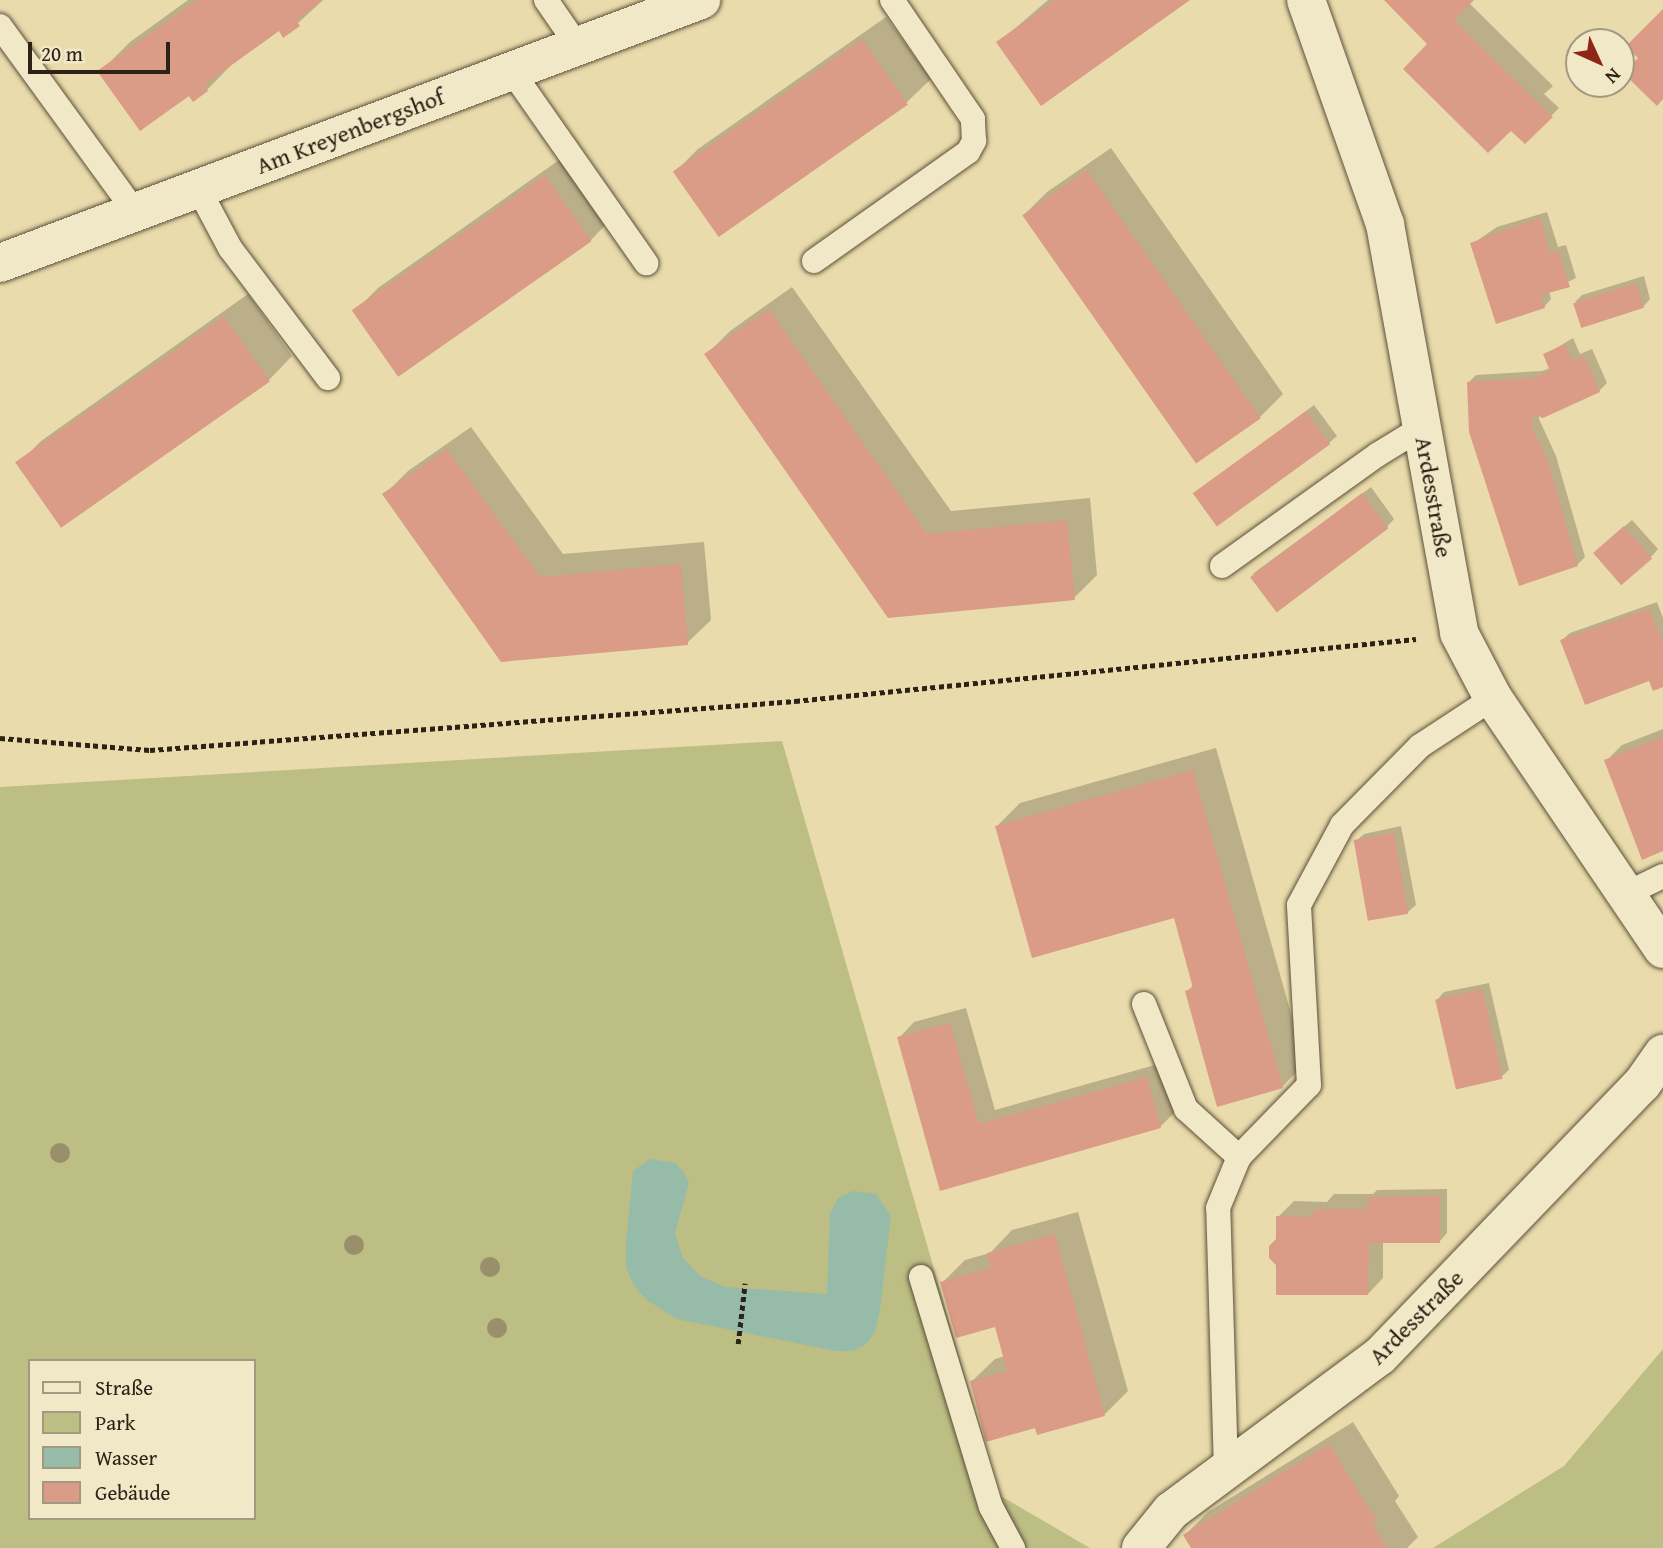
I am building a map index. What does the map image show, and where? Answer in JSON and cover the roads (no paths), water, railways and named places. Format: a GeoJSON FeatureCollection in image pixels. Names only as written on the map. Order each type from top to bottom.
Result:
{"type":"FeatureCollection","features":[{"type":"Feature","properties":{"kind":"street","name":"Am Kreyenbergshof"},"geometry":{"type":"LineString","coordinates":[[0,263],[701,0]]}},
{"type":"Feature","properties":{"kind":"street","name":"Ardesstraße"},"geometry":{"type":"LineString","coordinates":[[1306,0],[1384,224],[1459,633],[1493,698],[1663,948]]}},
{"type":"Feature","properties":{"kind":"street","name":"Ardesstraße"},"geometry":{"type":"LineString","coordinates":[[1141,1548],[1171,1511],[1380,1356],[1642,1084],[1663,1054]]}},
{"type":"Feature","properties":{"kind":"lane"},"geometry":{"type":"LineString","coordinates":[[546,0],[577,45]]}},
{"type":"Feature","properties":{"kind":"lane"},"geometry":{"type":"LineString","coordinates":[[814,261],[968,152],[974,141],[973,119],[892,0]]}},
{"type":"Feature","properties":{"kind":"lane"},"geometry":{"type":"LineString","coordinates":[[0,26],[135,212]]}},
{"type":"Feature","properties":{"kind":"lane"},"geometry":{"type":"LineString","coordinates":[[511,70],[646,263]]}},
{"type":"Feature","properties":{"kind":"lane"},"geometry":{"type":"LineString","coordinates":[[198,188],[230,248],[328,378]]}},
{"type":"Feature","properties":{"kind":"lane"},"geometry":{"type":"LineString","coordinates":[[1222,566],[1377,455],[1421,428]]}},
{"type":"Feature","properties":{"kind":"lane"},"geometry":{"type":"LineString","coordinates":[[1226,1470],[1218,1208],[1239,1157],[1309,1085],[1299,905],[1342,825],[1420,746],[1493,698]]}},
{"type":"Feature","properties":{"kind":"lane"},"geometry":{"type":"LineString","coordinates":[[1628,893],[1663,876]]}},
{"type":"Feature","properties":{"kind":"lane"},"geometry":{"type":"LineString","coordinates":[[1144,1004],[1186,1109],[1239,1157]]}},
{"type":"Feature","properties":{"kind":"lane"},"geometry":{"type":"LineString","coordinates":[[921,1277],[987,1495],[1013,1548]]}},
{"type":"Feature","properties":{"kind":"water"},"geometry":{"type":"Polygon","coordinates":[[[650,1159],[675,1163],[683,1171],[689,1183],[675,1233],[683,1258],[700,1276],[725,1287],[827,1294],[830,1214],[838,1198],[853,1191],[876,1194],[891,1216],[880,1310],[875,1332],[866,1344],[853,1351],[836,1351],[677,1319],[647,1300],[634,1286],[626,1267],[626,1243],[633,1171],[650,1159]]]}}]}
